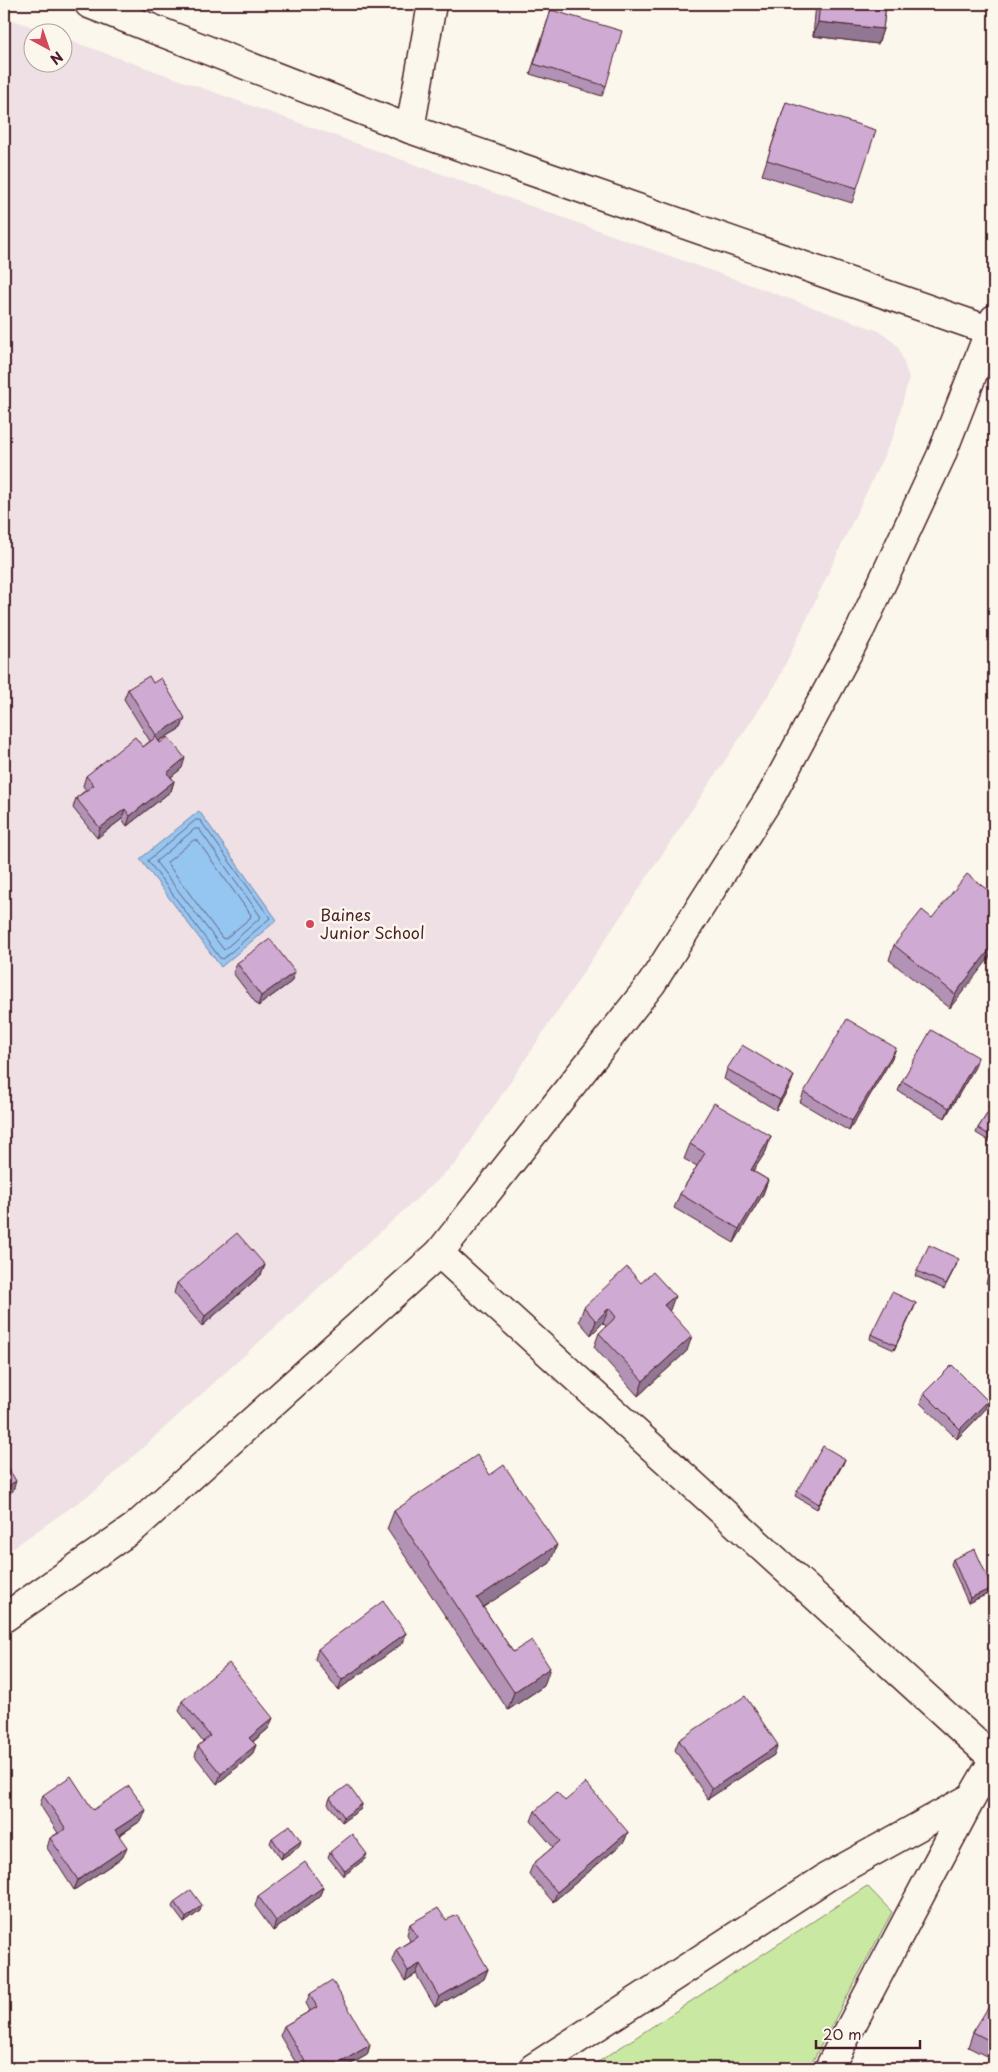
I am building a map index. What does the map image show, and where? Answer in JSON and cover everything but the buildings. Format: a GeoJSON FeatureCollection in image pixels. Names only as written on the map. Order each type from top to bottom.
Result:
{"type":"FeatureCollection","features":[{"type":"Feature","properties":{"kind":"street"},"geometry":{"type":"LineString","coordinates":[[4,1618],[135,1527],[439,1253],[652,983],[772,794],[862,628],[941,456],[993,327],[410,129],[88,4]]}},
{"type":"Feature","properties":{"kind":"street"},"geometry":{"type":"LineString","coordinates":[[410,129],[432,4]]}},
{"type":"Feature","properties":{"kind":"street"},"geometry":{"type":"LineString","coordinates":[[439,1253],[994,1759],[972,1797],[829,2068]]}},
{"type":"Feature","properties":{"kind":"street"},"geometry":{"type":"LineString","coordinates":[[533,2068],[827,1877],[972,1797]]}},
{"type":"Feature","properties":{"kind":"shaded area","name":"Baines Junior School"},"geometry":{"type":"Polygon","coordinates":[[[4,17],[22,23],[22,72],[72,72],[72,41],[879,331],[898,346],[909,378],[894,434],[776,684],[456,1163],[96,1490],[4,1554],[4,17]]]}},
{"type":"Feature","properties":{"kind":"green space"},"geometry":{"type":"Polygon","coordinates":[[[867,1886],[892,1912],[809,2068],[589,2068],[867,1886]]]}},
{"type":"Feature","properties":{"kind":"water"},"geometry":{"type":"Polygon","coordinates":[[[199,811],[277,920],[221,967],[140,859],[199,811]]]}},
{"type":"Feature","properties":{"kind":"place","name":"Baines Junior School"},"geometry":{"type":"Point","coordinates":[310,924]}}]}
